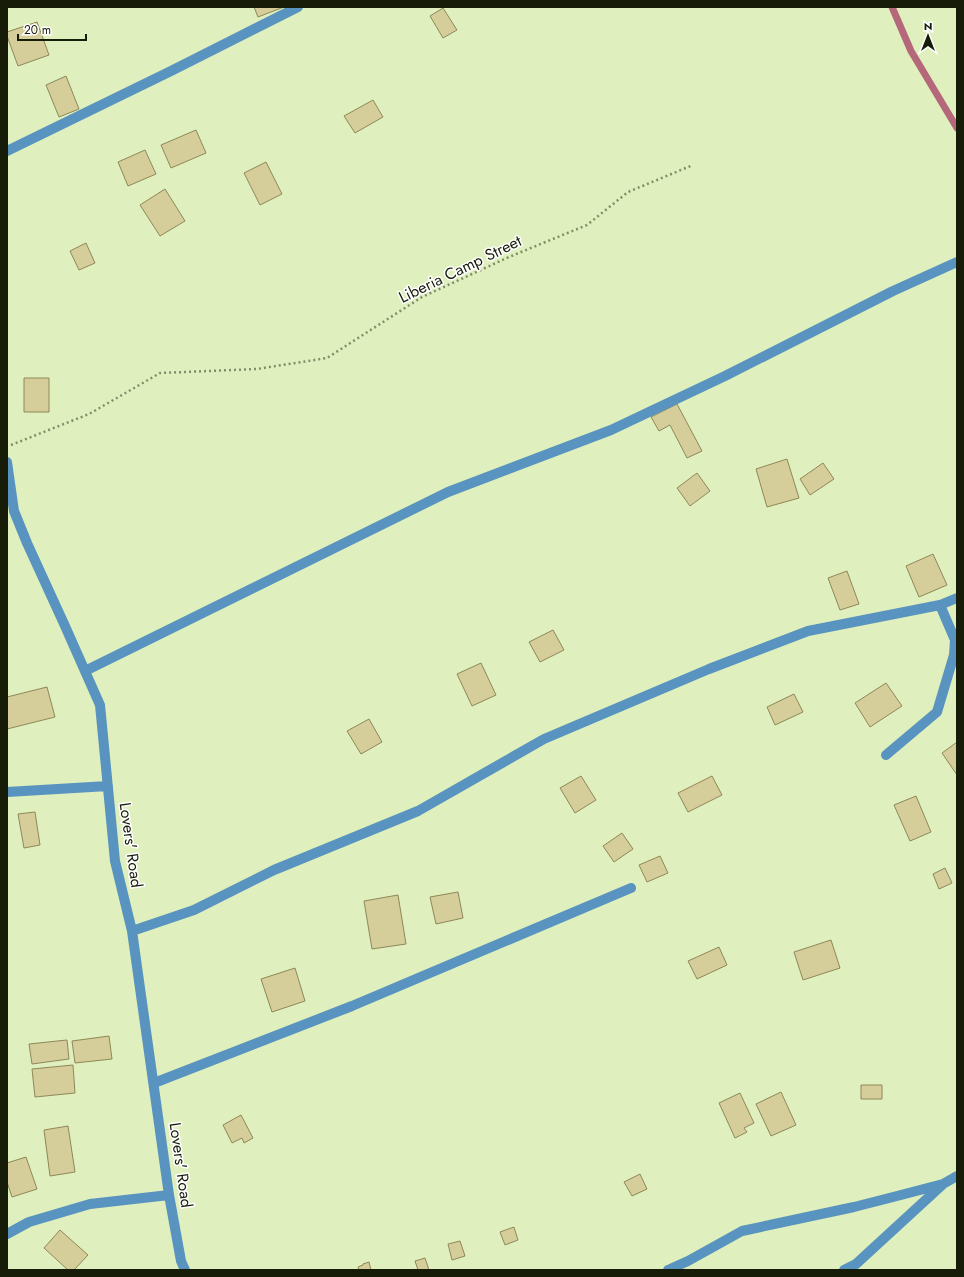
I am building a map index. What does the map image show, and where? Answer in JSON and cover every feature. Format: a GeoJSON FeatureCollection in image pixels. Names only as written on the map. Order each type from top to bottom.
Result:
{"type":"FeatureCollection","features":[{"type":"Feature","properties":{"kind":"street"},"geometry":{"type":"LineString","coordinates":[[7,151],[298,7]]}},
{"type":"Feature","properties":{"kind":"street"},"geometry":{"type":"LineString","coordinates":[[85,672],[448,492],[611,430],[725,376],[893,291],[957,262]]}},
{"type":"Feature","properties":{"kind":"street","name":"Lovers' Road"},"geometry":{"type":"LineString","coordinates":[[7,462],[14,511],[26,543],[100,705],[115,861],[132,931],[169,1195],[181,1260],[185,1270]]}},
{"type":"Feature","properties":{"kind":"street"},"geometry":{"type":"LineString","coordinates":[[132,931],[194,910],[274,870],[418,811],[544,738],[709,669],[808,631],[940,605],[957,598]]}},
{"type":"Feature","properties":{"kind":"street"},"geometry":{"type":"LineString","coordinates":[[886,755],[937,712],[954,655],[955,640],[940,605]]}},
{"type":"Feature","properties":{"kind":"street"},"geometry":{"type":"LineString","coordinates":[[7,792],[108,786]]}},
{"type":"Feature","properties":{"kind":"street"},"geometry":{"type":"LineString","coordinates":[[154,1083],[352,1006],[631,888]]}},
{"type":"Feature","properties":{"kind":"street"},"geometry":{"type":"LineString","coordinates":[[844,1270],[856,1264],[943,1184],[957,1176]]}},
{"type":"Feature","properties":{"kind":"street"},"geometry":{"type":"LineString","coordinates":[[668,1270],[742,1231],[854,1207],[943,1184]]}},
{"type":"Feature","properties":{"kind":"street"},"geometry":{"type":"LineString","coordinates":[[7,1234],[30,1222],[90,1204],[169,1195]]}},
{"type":"Feature","properties":{"kind":"path","name":"Liberia Camp Street"},"geometry":{"type":"LineString","coordinates":[[7,447],[89,414],[160,373],[257,369],[327,358],[422,297],[509,257],[587,226],[628,192],[693,165]]}},
{"type":"Feature","properties":{"kind":"building"},"geometry":{"type":"Polygon","coordinates":[[[254,7],[284,7],[258,17],[254,7]]]}},
{"type":"Feature","properties":{"kind":"building"},"geometry":{"type":"Polygon","coordinates":[[[443,8],[457,30],[443,38],[430,16],[443,8]]]}},
{"type":"Feature","properties":{"kind":"building"},"geometry":{"type":"Polygon","coordinates":[[[37,22],[49,55],[18,66],[7,36],[7,32],[37,22]]]}},
{"type":"Feature","properties":{"kind":"building"},"geometry":{"type":"Polygon","coordinates":[[[66,76],[79,109],[59,117],[46,85],[66,76]]]}},
{"type":"Feature","properties":{"kind":"building"},"geometry":{"type":"Polygon","coordinates":[[[373,100],[383,117],[355,133],[344,116],[373,100]]]}},
{"type":"Feature","properties":{"kind":"building"},"geometry":{"type":"Polygon","coordinates":[[[196,130],[206,153],[171,168],[161,145],[196,130]]]}},
{"type":"Feature","properties":{"kind":"building"},"geometry":{"type":"Polygon","coordinates":[[[145,150],[156,174],[128,186],[118,162],[145,150]]]}},
{"type":"Feature","properties":{"kind":"building"},"geometry":{"type":"Polygon","coordinates":[[[266,162],[282,194],[260,205],[244,173],[266,162]]]}},
{"type":"Feature","properties":{"kind":"building"},"geometry":{"type":"Polygon","coordinates":[[[165,189],[185,221],[160,236],[140,205],[165,189]]]}},
{"type":"Feature","properties":{"kind":"building"},"geometry":{"type":"Polygon","coordinates":[[[86,243],[95,263],[79,270],[70,251],[86,243]]]}},
{"type":"Feature","properties":{"kind":"building"},"geometry":{"type":"Polygon","coordinates":[[[24,378],[49,378],[49,412],[24,412],[24,378]]]}},
{"type":"Feature","properties":{"kind":"building"},"geometry":{"type":"Polygon","coordinates":[[[677,404],[702,451],[687,458],[670,425],[659,431],[651,417],[677,404]]]}},
{"type":"Feature","properties":{"kind":"building"},"geometry":{"type":"Polygon","coordinates":[[[787,459],[799,498],[767,507],[756,469],[787,459]]]}},
{"type":"Feature","properties":{"kind":"building"},"geometry":{"type":"Polygon","coordinates":[[[823,463],[834,479],[810,495],[800,479],[823,463]]]}},
{"type":"Feature","properties":{"kind":"building"},"geometry":{"type":"Polygon","coordinates":[[[697,473],[710,491],[690,506],[677,488],[697,473]]]}},
{"type":"Feature","properties":{"kind":"building"},"geometry":{"type":"Polygon","coordinates":[[[933,554],[947,585],[919,597],[906,566],[933,554]]]}},
{"type":"Feature","properties":{"kind":"building"},"geometry":{"type":"Polygon","coordinates":[[[847,571],[859,604],[840,610],[828,578],[847,571]]]}},
{"type":"Feature","properties":{"kind":"building"},"geometry":{"type":"Polygon","coordinates":[[[553,630],[564,650],[540,662],[529,642],[553,630]]]}},
{"type":"Feature","properties":{"kind":"building"},"geometry":{"type":"Polygon","coordinates":[[[481,663],[496,695],[472,706],[457,674],[481,663]]]}},
{"type":"Feature","properties":{"kind":"building"},"geometry":{"type":"Polygon","coordinates":[[[886,683],[902,706],[870,727],[855,703],[886,683]]]}},
{"type":"Feature","properties":{"kind":"building"},"geometry":{"type":"Polygon","coordinates":[[[47,687],[55,717],[7,729],[7,697],[47,687]]]}},
{"type":"Feature","properties":{"kind":"building"},"geometry":{"type":"Polygon","coordinates":[[[794,694],[803,712],[775,725],[767,707],[794,694]]]}},
{"type":"Feature","properties":{"kind":"building"},"geometry":{"type":"Polygon","coordinates":[[[369,719],[382,742],[361,754],[347,731],[369,719]]]}},
{"type":"Feature","properties":{"kind":"building"},"geometry":{"type":"Polygon","coordinates":[[[957,742],[957,775],[942,753],[957,742]]]}},
{"type":"Feature","properties":{"kind":"building"},"geometry":{"type":"Polygon","coordinates":[[[581,776],[596,800],[575,813],[560,788],[581,776]]]}},
{"type":"Feature","properties":{"kind":"building"},"geometry":{"type":"Polygon","coordinates":[[[712,776],[722,795],[688,812],[678,793],[712,776]]]}},
{"type":"Feature","properties":{"kind":"building"},"geometry":{"type":"Polygon","coordinates":[[[916,796],[931,832],[910,841],[894,805],[916,796]]]}},
{"type":"Feature","properties":{"kind":"building"},"geometry":{"type":"Polygon","coordinates":[[[35,812],[40,845],[24,848],[18,814],[35,812]]]}},
{"type":"Feature","properties":{"kind":"building"},"geometry":{"type":"Polygon","coordinates":[[[622,833],[633,849],[614,862],[603,846],[622,833]]]}},
{"type":"Feature","properties":{"kind":"building"},"geometry":{"type":"Polygon","coordinates":[[[660,856],[668,873],[647,882],[639,865],[660,856]]]}},
{"type":"Feature","properties":{"kind":"building"},"geometry":{"type":"Polygon","coordinates":[[[945,868],[952,883],[939,889],[933,874],[945,868]]]}},
{"type":"Feature","properties":{"kind":"building"},"geometry":{"type":"Polygon","coordinates":[[[458,892],[463,918],[436,924],[430,897],[458,892]]]}},
{"type":"Feature","properties":{"kind":"building"},"geometry":{"type":"Polygon","coordinates":[[[398,895],[406,944],[372,949],[364,901],[398,895]]]}},
{"type":"Feature","properties":{"kind":"building"},"geometry":{"type":"Polygon","coordinates":[[[831,940],[840,968],[803,980],[794,952],[831,940]]]}},
{"type":"Feature","properties":{"kind":"building"},"geometry":{"type":"Polygon","coordinates":[[[719,947],[727,965],[697,979],[688,961],[719,947]]]}},
{"type":"Feature","properties":{"kind":"building"},"geometry":{"type":"Polygon","coordinates":[[[295,968],[305,1001],[272,1012],[261,979],[295,968]]]}},
{"type":"Feature","properties":{"kind":"building"},"geometry":{"type":"Polygon","coordinates":[[[109,1036],[112,1059],[75,1063],[72,1041],[109,1036]]]}},
{"type":"Feature","properties":{"kind":"building"},"geometry":{"type":"Polygon","coordinates":[[[67,1040],[69,1059],[32,1064],[29,1044],[67,1040]]]}},
{"type":"Feature","properties":{"kind":"building"},"geometry":{"type":"Polygon","coordinates":[[[73,1065],[75,1093],[35,1097],[32,1069],[73,1065]]]}},
{"type":"Feature","properties":{"kind":"building"},"geometry":{"type":"Polygon","coordinates":[[[861,1085],[882,1085],[882,1099],[861,1099],[861,1085]]]}},
{"type":"Feature","properties":{"kind":"building"},"geometry":{"type":"Polygon","coordinates":[[[781,1092],[796,1125],[771,1136],[756,1104],[781,1092]]]}},
{"type":"Feature","properties":{"kind":"building"},"geometry":{"type":"Polygon","coordinates":[[[740,1093],[754,1123],[744,1128],[747,1132],[735,1138],[719,1103],[740,1093]]]}},
{"type":"Feature","properties":{"kind":"building"},"geometry":{"type":"Polygon","coordinates":[[[241,1115],[253,1138],[244,1143],[242,1138],[232,1143],[223,1125],[241,1115]]]}},
{"type":"Feature","properties":{"kind":"building"},"geometry":{"type":"Polygon","coordinates":[[[68,1126],[75,1172],[50,1176],[44,1130],[68,1126]]]}},
{"type":"Feature","properties":{"kind":"building"},"geometry":{"type":"Polygon","coordinates":[[[26,1157],[37,1189],[12,1197],[7,1182],[7,1163],[26,1157]]]}},
{"type":"Feature","properties":{"kind":"building"},"geometry":{"type":"Polygon","coordinates":[[[640,1174],[647,1189],[632,1196],[624,1182],[640,1174]]]}},
{"type":"Feature","properties":{"kind":"building"},"geometry":{"type":"Polygon","coordinates":[[[514,1227],[518,1240],[505,1245],[500,1232],[514,1227]]]}},
{"type":"Feature","properties":{"kind":"building"},"geometry":{"type":"Polygon","coordinates":[[[60,1230],[88,1255],[74,1270],[68,1270],[44,1248],[60,1230]]]}},
{"type":"Feature","properties":{"kind":"building"},"geometry":{"type":"Polygon","coordinates":[[[460,1241],[465,1256],[452,1260],[448,1244],[460,1241]]]}},
{"type":"Feature","properties":{"kind":"building"},"geometry":{"type":"Polygon","coordinates":[[[425,1258],[429,1270],[418,1270],[415,1261],[425,1258]]]}},
{"type":"Feature","properties":{"kind":"building"},"geometry":{"type":"Polygon","coordinates":[[[369,1262],[371,1270],[359,1270],[358,1267],[369,1262]]]}},
{"type":"Feature","properties":{"kind":"waterway"},"geometry":{"type":"LineString","coordinates":[[892,7],[911,51],[957,128]]}}]}
